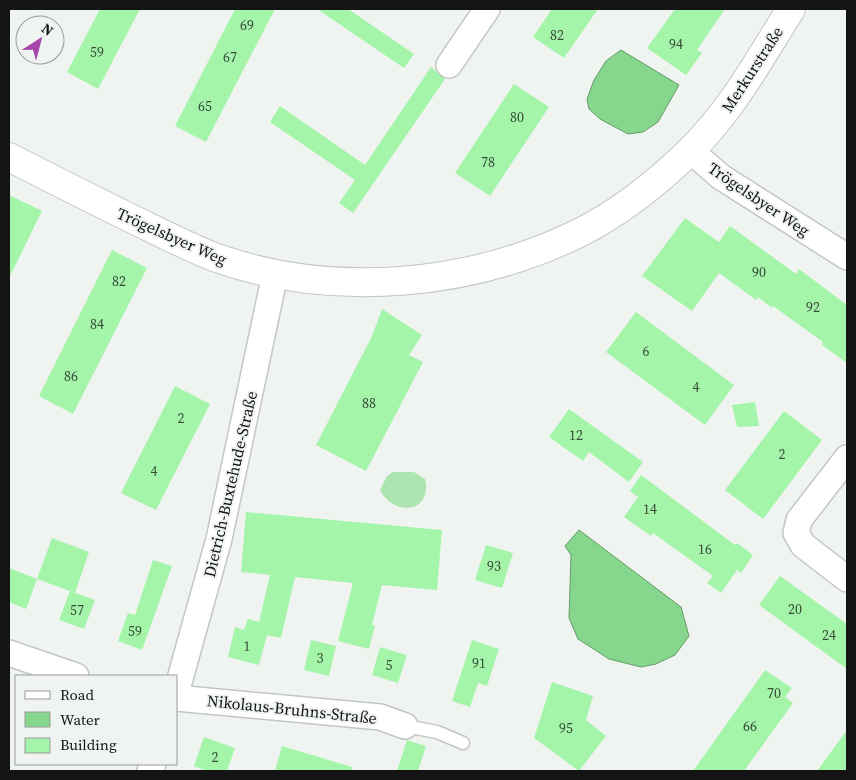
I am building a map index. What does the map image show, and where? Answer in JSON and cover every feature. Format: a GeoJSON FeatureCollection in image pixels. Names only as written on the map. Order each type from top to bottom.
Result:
{"type":"FeatureCollection","features":[{"type":"Feature","properties":{"kind":"street"},"geometry":{"type":"LineString","coordinates":[[449,65],[487,9]]}},
{"type":"Feature","properties":{"kind":"street","name":"Merkurstraße"},"geometry":{"type":"LineString","coordinates":[[691,151],[735,100],[791,9]]}},
{"type":"Feature","properties":{"kind":"street","name":"Trögelsbyer Weg"},"geometry":{"type":"LineString","coordinates":[[9,157],[117,212],[219,259],[275,274],[324,281],[391,282],[463,273],[517,258],[585,230],[642,193],[691,151],[721,177],[847,257]]}},
{"type":"Feature","properties":{"kind":"street","name":"Dietrich-Buxtehude-Straße"},"geometry":{"type":"LineString","coordinates":[[178,686],[219,539],[275,274]]}},
{"type":"Feature","properties":{"kind":"street"},"geometry":{"type":"LineString","coordinates":[[847,458],[799,520],[796,534],[803,546],[847,579]]}},
{"type":"Feature","properties":{"kind":"street"},"geometry":{"type":"LineString","coordinates":[[9,653],[73,675]]}},
{"type":"Feature","properties":{"kind":"street","name":"Nikolaus-Bruhns-Straße"},"geometry":{"type":"LineString","coordinates":[[178,698],[380,717],[405,726]]}},
{"type":"Feature","properties":{"kind":"lane","name":"Nikolaus-Bruhns-Straße"},"geometry":{"type":"LineString","coordinates":[[405,726],[437,732],[463,743]]}},
{"type":"Feature","properties":{"kind":"shaded area"},"geometry":{"type":"Polygon","coordinates":[[[393,472],[414,472],[425,479],[426,490],[423,499],[418,504],[402,508],[386,499],[380,490],[387,476],[393,472]]]}},
{"type":"Feature","properties":{"kind":"water"},"geometry":{"type":"Polygon","coordinates":[[[621,50],[679,85],[658,122],[643,132],[628,134],[600,119],[589,109],[587,99],[594,80],[606,61],[621,50]]]}},
{"type":"Feature","properties":{"kind":"water"},"geometry":{"type":"Polygon","coordinates":[[[579,530],[681,607],[689,636],[675,655],[656,664],[641,667],[609,659],[578,639],[569,618],[571,555],[565,546],[579,530]]]}},
{"type":"Feature","properties":{"kind":"building"},"geometry":{"type":"Polygon","coordinates":[[[100,9],[140,9],[98,89],[67,72],[100,9]]]}},
{"type":"Feature","properties":{"kind":"building"},"geometry":{"type":"Polygon","coordinates":[[[235,9],[275,9],[206,142],[175,126],[235,9]]]}},
{"type":"Feature","properties":{"kind":"building"},"geometry":{"type":"Polygon","coordinates":[[[317,9],[348,9],[414,54],[404,68],[317,9]]]}},
{"type":"Feature","properties":{"kind":"building"},"geometry":{"type":"Polygon","coordinates":[[[552,9],[598,9],[564,58],[533,37],[552,9]]]}},
{"type":"Feature","properties":{"kind":"building"},"geometry":{"type":"Polygon","coordinates":[[[675,9],[725,9],[697,50],[702,53],[686,75],[647,48],[675,9]]]}},
{"type":"Feature","properties":{"kind":"building"},"geometry":{"type":"Polygon","coordinates":[[[431,67],[445,79],[353,213],[339,203],[355,180],[270,122],[280,106],[365,165],[431,67]]]}},
{"type":"Feature","properties":{"kind":"building"},"geometry":{"type":"Polygon","coordinates":[[[514,84],[549,107],[490,196],[455,173],[514,84]]]}},
{"type":"Feature","properties":{"kind":"building"},"geometry":{"type":"Polygon","coordinates":[[[9,195],[42,211],[9,278],[9,195]]]}},
{"type":"Feature","properties":{"kind":"building"},"geometry":{"type":"Polygon","coordinates":[[[685,218],[719,242],[730,226],[796,274],[799,269],[847,305],[847,363],[822,345],[823,342],[773,306],[772,308],[758,297],[756,300],[719,273],[692,311],[642,276],[685,218]]]}},
{"type":"Feature","properties":{"kind":"building"},"geometry":{"type":"Polygon","coordinates":[[[112,250],[147,268],[73,414],[39,396],[112,250]]]}},
{"type":"Feature","properties":{"kind":"building"},"geometry":{"type":"Polygon","coordinates":[[[382,309],[422,335],[409,355],[423,362],[366,471],[316,445],[372,336],[382,309]]]}},
{"type":"Feature","properties":{"kind":"building"},"geometry":{"type":"Polygon","coordinates":[[[636,312],[734,385],[705,425],[606,352],[636,312]]]}},
{"type":"Feature","properties":{"kind":"building"},"geometry":{"type":"Polygon","coordinates":[[[175,386],[210,404],[156,510],[121,493],[175,386]]]}},
{"type":"Feature","properties":{"kind":"building"},"geometry":{"type":"Polygon","coordinates":[[[755,402],[759,426],[737,427],[732,405],[755,402]]]}},
{"type":"Feature","properties":{"kind":"building"},"geometry":{"type":"Polygon","coordinates":[[[569,409],[643,462],[629,482],[589,452],[583,461],[549,437],[569,409]]]}},
{"type":"Feature","properties":{"kind":"building"},"geometry":{"type":"Polygon","coordinates":[[[784,411],[822,440],[763,519],[725,490],[784,411]]]}},
{"type":"Feature","properties":{"kind":"building"},"geometry":{"type":"Polygon","coordinates":[[[641,475],[735,545],[737,543],[753,555],[741,573],[737,570],[721,593],[707,583],[713,576],[653,533],[651,536],[624,517],[638,497],[630,491],[641,475]]]}},
{"type":"Feature","properties":{"kind":"building"},"geometry":{"type":"Polygon","coordinates":[[[246,512],[442,530],[437,590],[382,585],[372,625],[375,625],[369,649],[338,641],[353,583],[295,577],[281,638],[267,635],[259,665],[228,657],[235,627],[244,630],[248,619],[259,622],[270,575],[241,572],[246,512]]]}},
{"type":"Feature","properties":{"kind":"building"},"geometry":{"type":"Polygon","coordinates":[[[52,538],[89,552],[75,593],[95,600],[84,629],[59,620],[70,591],[37,579],[52,538]]]}},
{"type":"Feature","properties":{"kind":"building"},"geometry":{"type":"Polygon","coordinates":[[[486,545],[513,553],[502,588],[475,580],[486,545]]]}},
{"type":"Feature","properties":{"kind":"building"},"geometry":{"type":"Polygon","coordinates":[[[153,560],[172,566],[142,650],[118,641],[128,613],[135,615],[153,560]]]}},
{"type":"Feature","properties":{"kind":"building"},"geometry":{"type":"Polygon","coordinates":[[[9,568],[37,579],[26,609],[9,602],[9,568]]]}},
{"type":"Feature","properties":{"kind":"building"},"geometry":{"type":"Polygon","coordinates":[[[780,576],[847,624],[847,669],[759,605],[780,576]]]}},
{"type":"Feature","properties":{"kind":"building"},"geometry":{"type":"Polygon","coordinates":[[[311,640],[336,646],[329,676],[304,670],[311,640]]]}},
{"type":"Feature","properties":{"kind":"building"},"geometry":{"type":"Polygon","coordinates":[[[472,640],[499,649],[487,686],[478,683],[470,707],[452,701],[472,640]]]}},
{"type":"Feature","properties":{"kind":"building"},"geometry":{"type":"Polygon","coordinates":[[[380,647],[407,655],[398,683],[372,675],[380,647]]]}},
{"type":"Feature","properties":{"kind":"building"},"geometry":{"type":"Polygon","coordinates":[[[765,670],[792,688],[785,697],[793,703],[744,771],[693,771],[765,670]]]}},
{"type":"Feature","properties":{"kind":"building"},"geometry":{"type":"Polygon","coordinates":[[[552,682],[593,696],[586,720],[606,736],[579,771],[534,738],[552,682]]]}},
{"type":"Feature","properties":{"kind":"building"},"geometry":{"type":"Polygon","coordinates":[[[847,730],[847,771],[817,771],[847,730]]]}},
{"type":"Feature","properties":{"kind":"building"},"geometry":{"type":"Polygon","coordinates":[[[204,737],[235,748],[227,771],[207,771],[194,766],[204,737]]]}},
{"type":"Feature","properties":{"kind":"building"},"geometry":{"type":"Polygon","coordinates":[[[407,740],[426,746],[418,771],[397,771],[407,740]]]}},
{"type":"Feature","properties":{"kind":"building"},"geometry":{"type":"Polygon","coordinates":[[[282,746],[352,767],[351,771],[275,771],[282,746]]]}}]}
